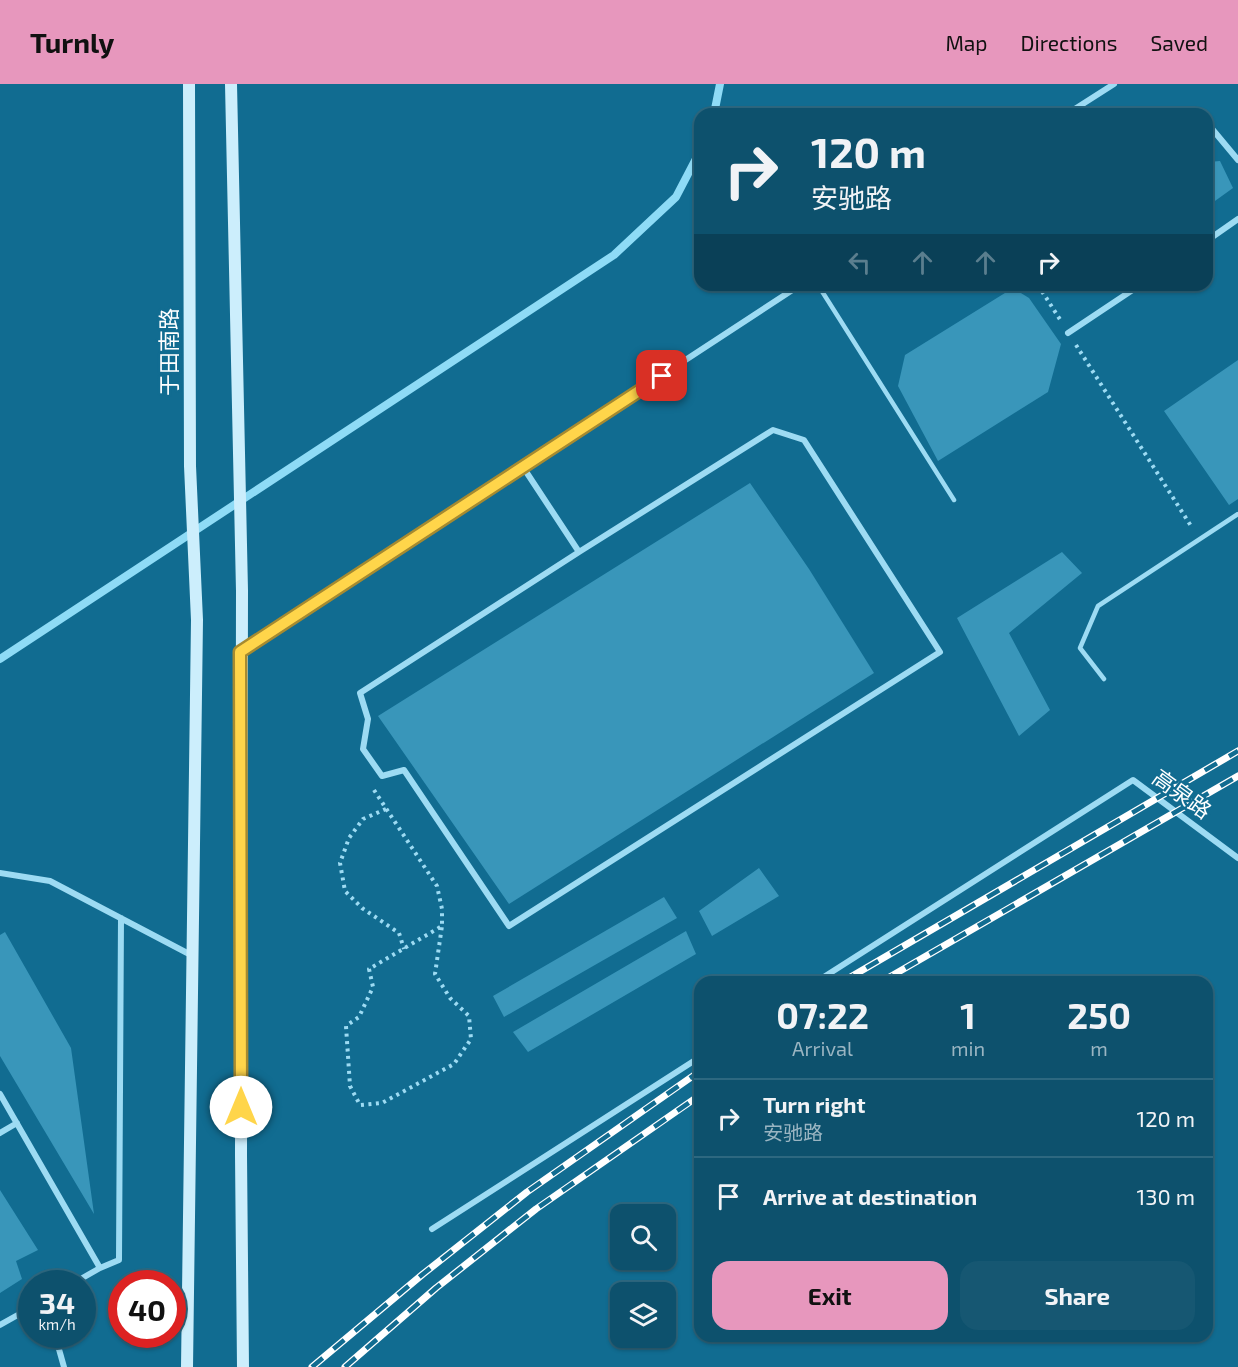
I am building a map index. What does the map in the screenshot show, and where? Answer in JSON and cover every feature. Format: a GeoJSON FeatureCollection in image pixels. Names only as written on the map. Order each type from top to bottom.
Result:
{"type":"FeatureCollection","features":[{"type":"Feature","properties":{"kind":"street","name":"于田南路"},"geometry":{"type":"LineString","coordinates":[[187,1367],[197,620],[190,466],[189,84]]}},
{"type":"Feature","properties":{"kind":"street"},"geometry":{"type":"LineString","coordinates":[[231,84],[242,591],[240,652],[243,1367]]}},
{"type":"Feature","properties":{"kind":"street"},"geometry":{"type":"LineString","coordinates":[[1076,108],[1114,84]]}},
{"type":"Feature","properties":{"kind":"street"},"geometry":{"type":"LineString","coordinates":[[1213,130],[1238,160]]}},
{"type":"Feature","properties":{"kind":"street"},"geometry":{"type":"LineString","coordinates":[[1213,236],[1238,219]]}},
{"type":"Feature","properties":{"kind":"street"},"geometry":{"type":"LineString","coordinates":[[240,652],[791,291]]}},
{"type":"Feature","properties":{"kind":"street"},"geometry":{"type":"LineString","coordinates":[[1068,333],[1131,291]]}},
{"type":"Feature","properties":{"kind":"street"},"geometry":{"type":"LineString","coordinates":[[772,430],[804,440],[940,652],[509,927],[404,770],[382,776],[363,749],[368,719],[360,693],[579,552],[772,430]]}},
{"type":"Feature","properties":{"kind":"street"},"geometry":{"type":"LineString","coordinates":[[523,467],[579,552]]}},
{"type":"Feature","properties":{"kind":"street","name":"高泉路"},"geometry":{"type":"LineString","coordinates":[[825,976],[1133,780],[1238,858]]}},
{"type":"Feature","properties":{"kind":"street"},"geometry":{"type":"LineString","coordinates":[[0,873],[50,881],[191,955]]}},
{"type":"Feature","properties":{"kind":"street"},"geometry":{"type":"LineString","coordinates":[[96,1270],[119,1260],[121,918]]}},
{"type":"Feature","properties":{"kind":"street"},"geometry":{"type":"LineString","coordinates":[[432,1229],[694,1061]]}},
{"type":"Feature","properties":{"kind":"street"},"geometry":{"type":"LineString","coordinates":[[0,1094],[100,1268]]}},
{"type":"Feature","properties":{"kind":"street"},"geometry":{"type":"LineString","coordinates":[[0,1132],[17,1123]]}},
{"type":"Feature","properties":{"kind":"street"},"geometry":{"type":"LineString","coordinates":[[0,1325],[18,1315]]}},
{"type":"Feature","properties":{"kind":"street"},"geometry":{"type":"LineString","coordinates":[[59,1348],[64,1367]]}},
{"type":"Feature","properties":{"kind":"lane"},"geometry":{"type":"LineString","coordinates":[[822,291],[954,500]]}},
{"type":"Feature","properties":{"kind":"lane"},"geometry":{"type":"LineString","coordinates":[[1104,679],[1080,648],[1098,606],[1238,514]]}},
{"type":"Feature","properties":{"kind":"path"},"geometry":{"type":"LineString","coordinates":[[1042,291],[1200,539]]}},
{"type":"Feature","properties":{"kind":"path"},"geometry":{"type":"LineString","coordinates":[[382,776],[372,788],[437,886],[442,909],[442,926],[435,974],[450,998],[469,1016],[471,1039],[454,1064],[382,1103],[360,1105],[350,1086],[346,1026],[359,1017],[373,987],[369,969],[442,926]]}},
{"type":"Feature","properties":{"kind":"path"},"geometry":{"type":"LineString","coordinates":[[386,809],[363,819],[349,838],[340,863],[345,891],[362,908],[399,933],[404,949]]}},
{"type":"Feature","properties":{"kind":"building"},"geometry":{"type":"Polygon","coordinates":[[[1220,161],[1233,188],[1213,202],[1213,162],[1220,161]]]}},
{"type":"Feature","properties":{"kind":"building"},"geometry":{"type":"Polygon","coordinates":[[[1008,291],[1018,291],[1029,298],[1061,344],[1048,392],[938,461],[898,386],[905,355],[1008,291]]]}},
{"type":"Feature","properties":{"kind":"building"},"geometry":{"type":"Polygon","coordinates":[[[1238,360],[1238,499],[1229,505],[1164,411],[1238,360]]]}},
{"type":"Feature","properties":{"kind":"building"},"geometry":{"type":"Polygon","coordinates":[[[750,483],[809,569],[874,673],[509,904],[378,716],[750,483]]]}},
{"type":"Feature","properties":{"kind":"building"},"geometry":{"type":"Polygon","coordinates":[[[1062,552],[1082,573],[1009,633],[1050,710],[1019,736],[957,618],[1062,552]]]}},
{"type":"Feature","properties":{"kind":"building"},"geometry":{"type":"Polygon","coordinates":[[[759,868],[779,896],[712,936],[699,911],[759,868]]]}},
{"type":"Feature","properties":{"kind":"building"},"geometry":{"type":"Polygon","coordinates":[[[664,897],[677,918],[504,1017],[493,996],[664,897]]]}},
{"type":"Feature","properties":{"kind":"building"},"geometry":{"type":"Polygon","coordinates":[[[686,931],[696,954],[528,1052],[513,1032],[686,931]]]}},
{"type":"Feature","properties":{"kind":"building"},"geometry":{"type":"Polygon","coordinates":[[[5,932],[71,1048],[94,1214],[0,1056],[0,935],[5,932]]]}},
{"type":"Feature","properties":{"kind":"building"},"geometry":{"type":"Polygon","coordinates":[[[0,1190],[38,1250],[16,1261],[19,1270],[18,1282],[0,1293],[0,1190]]]}},
{"type":"Feature","properties":{"kind":"waterway"},"geometry":{"type":"LineString","coordinates":[[715,108],[720,84]]}},
{"type":"Feature","properties":{"kind":"waterway"},"geometry":{"type":"LineString","coordinates":[[0,659],[614,255],[676,197],[694,162]]}},
{"type":"Feature","properties":{"kind":"railway"},"geometry":{"type":"LineString","coordinates":[[852,976],[1238,751]]}},
{"type":"Feature","properties":{"kind":"railway"},"geometry":{"type":"LineString","coordinates":[[891,976],[1238,776]]}},
{"type":"Feature","properties":{"kind":"railway"},"geometry":{"type":"LineString","coordinates":[[312,1367],[423,1274],[527,1192],[694,1075]]}},
{"type":"Feature","properties":{"kind":"railway"},"geometry":{"type":"LineString","coordinates":[[345,1367],[436,1288],[536,1209],[694,1099]]}},
{"type":"Feature","properties":{"kind":"route"},"geometry":{"type":"LineString","coordinates":[[241,1107],[240,652],[662,376]]}}]}
